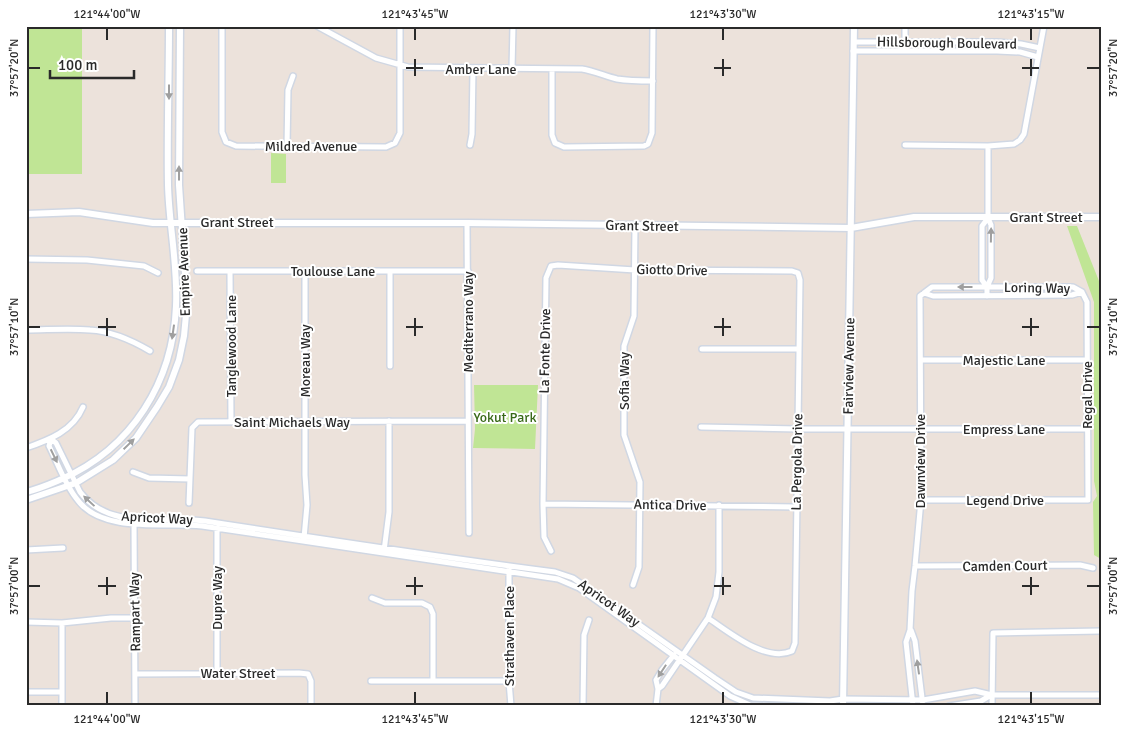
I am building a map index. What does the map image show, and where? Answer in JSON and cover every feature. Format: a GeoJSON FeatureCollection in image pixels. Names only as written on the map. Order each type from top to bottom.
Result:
{"type":"FeatureCollection","features":[{"type":"Feature","properties":{"kind":"street","name":"Empire Avenue"},"geometry":{"type":"LineString","coordinates":[[26,492],[45,487],[101,458],[128,432],[148,403],[159,383],[168,359],[172,343],[176,305],[172,222],[168,186],[169,26]]}},
{"type":"Feature","properties":{"kind":"street","name":"Empire Avenue"},"geometry":{"type":"LineString","coordinates":[[26,500],[76,483],[113,460],[136,438],[158,407],[169,387],[179,360],[184,336],[187,304],[179,184],[180,26]]}},
{"type":"Feature","properties":{"kind":"street","name":"Mildred Avenue"},"geometry":{"type":"LineString","coordinates":[[222,26],[222,132],[226,142],[236,146],[386,147],[396,144],[400,133],[400,66]]}},
{"type":"Feature","properties":{"kind":"street","name":"Amber Lane"},"geometry":{"type":"LineString","coordinates":[[317,26],[376,58],[400,66],[425,68],[582,69],[629,81],[653,81]]}},
{"type":"Feature","properties":{"kind":"street"},"geometry":{"type":"LineString","coordinates":[[400,26],[400,66]]}},
{"type":"Feature","properties":{"kind":"street"},"geometry":{"type":"LineString","coordinates":[[512,69],[513,26]]}},
{"type":"Feature","properties":{"kind":"street"},"geometry":{"type":"LineString","coordinates":[[552,69],[552,135],[555,143],[564,147],[639,147],[648,144],[652,133],[653,26]]}},
{"type":"Feature","properties":{"kind":"street","name":"Fairview Avenue"},"geometry":{"type":"LineString","coordinates":[[843,702],[854,26]]}},
{"type":"Feature","properties":{"kind":"street"},"geometry":{"type":"LineString","coordinates":[[905,26],[905,51]]}},
{"type":"Feature","properties":{"kind":"street"},"geometry":{"type":"LineString","coordinates":[[905,145],[988,146],[1014,144],[1020,140],[1024,134],[1044,26]]}},
{"type":"Feature","properties":{"kind":"street","name":"Hillsborough Boulevard"},"geometry":{"type":"LineString","coordinates":[[854,42],[997,42],[1040,48]]}},
{"type":"Feature","properties":{"kind":"street","name":"Hillsborough Boulevard"},"geometry":{"type":"LineString","coordinates":[[853,51],[997,51],[1020,52],[1038,57]]}},
{"type":"Feature","properties":{"kind":"street"},"geometry":{"type":"LineString","coordinates":[[470,145],[472,134],[472,68]]}},
{"type":"Feature","properties":{"kind":"street"},"geometry":{"type":"LineString","coordinates":[[287,146],[288,90],[293,76]]}},
{"type":"Feature","properties":{"kind":"street"},"geometry":{"type":"LineString","coordinates":[[987,296],[990,278],[991,242],[991,225],[988,218],[988,146]]}},
{"type":"Feature","properties":{"kind":"street"},"geometry":{"type":"LineString","coordinates":[[26,214],[79,212],[141,222],[172,222]]}},
{"type":"Feature","properties":{"kind":"street","name":"Grant Street"},"geometry":{"type":"LineString","coordinates":[[172,222],[467,223],[851,228],[914,217],[1101,217]]}},
{"type":"Feature","properties":{"kind":"street"},"geometry":{"type":"LineString","coordinates":[[987,287],[982,280],[982,226],[988,218]]}},
{"type":"Feature","properties":{"kind":"street","name":"Mediterrano Way"},"geometry":{"type":"LineString","coordinates":[[467,223],[469,533]]}},
{"type":"Feature","properties":{"kind":"street","name":"Sofia Way"},"geometry":{"type":"LineString","coordinates":[[633,585],[639,567],[640,482],[624,435],[624,346],[634,316],[635,226]]}},
{"type":"Feature","properties":{"kind":"street"},"geometry":{"type":"LineString","coordinates":[[26,259],[87,260],[144,266],[158,273]]}},
{"type":"Feature","properties":{"kind":"street","name":"Giotto Drive"},"geometry":{"type":"LineString","coordinates":[[548,271],[551,266],[558,266],[635,270],[792,271],[798,273]]}},
{"type":"Feature","properties":{"kind":"street","name":"Toulouse Lane"},"geometry":{"type":"LineString","coordinates":[[198,271],[468,271]]}},
{"type":"Feature","properties":{"kind":"street","name":"Tanglewood Lane"},"geometry":{"type":"LineString","coordinates":[[230,271],[231,422]]}},
{"type":"Feature","properties":{"kind":"street","name":"Moreau Way"},"geometry":{"type":"LineString","coordinates":[[304,538],[307,505],[305,475],[305,271]]}},
{"type":"Feature","properties":{"kind":"street"},"geometry":{"type":"LineString","coordinates":[[390,271],[390,366]]}},
{"type":"Feature","properties":{"kind":"street","name":"La Fonte Drive"},"geometry":{"type":"LineString","coordinates":[[548,271],[546,288],[542,504],[544,537],[551,551]]}},
{"type":"Feature","properties":{"kind":"street","name":"La Pergola Drive"},"geometry":{"type":"LineString","coordinates":[[708,618],[747,644],[767,652],[784,655],[792,651],[795,643],[800,280],[798,273]]}},
{"type":"Feature","properties":{"kind":"street","name":"Loring Way"},"geometry":{"type":"LineString","coordinates":[[924,292],[932,287],[1073,287],[1082,292]]}},
{"type":"Feature","properties":{"kind":"street","name":"Loring Way"},"geometry":{"type":"LineString","coordinates":[[924,292],[933,296],[987,296],[1072,295],[1082,292]]}},
{"type":"Feature","properties":{"kind":"street","name":"Dawnview Drive"},"geometry":{"type":"LineString","coordinates":[[913,703],[906,642],[910,630],[921,500],[920,296],[924,292]]}},
{"type":"Feature","properties":{"kind":"street","name":"Regal Drive"},"geometry":{"type":"LineString","coordinates":[[1082,292],[1086,302],[1088,500]]}},
{"type":"Feature","properties":{"kind":"street"},"geometry":{"type":"LineString","coordinates":[[26,330],[91,330],[112,335],[150,351]]}},
{"type":"Feature","properties":{"kind":"street"},"geometry":{"type":"LineString","coordinates":[[702,349],[799,349]]}},
{"type":"Feature","properties":{"kind":"street","name":"Majestic Lane"},"geometry":{"type":"LineString","coordinates":[[921,360],[1087,360]]}},
{"type":"Feature","properties":{"kind":"street"},"geometry":{"type":"LineString","coordinates":[[26,448],[51,439],[73,424],[79,417],[83,406]]}},
{"type":"Feature","properties":{"kind":"street","name":"Saint Michaels Way"},"geometry":{"type":"LineString","coordinates":[[189,503],[192,428],[198,422],[468,421]]}},
{"type":"Feature","properties":{"kind":"street"},"geometry":{"type":"LineString","coordinates":[[384,551],[389,512],[389,422]]}},
{"type":"Feature","properties":{"kind":"street","name":"Empress Lane"},"geometry":{"type":"LineString","coordinates":[[701,427],[920,430],[1087,429]]}},
{"type":"Feature","properties":{"kind":"street","name":"Apricot Way"},"geometry":{"type":"LineString","coordinates":[[51,439],[49,446],[85,498],[99,510],[134,522]]}},
{"type":"Feature","properties":{"kind":"street"},"geometry":{"type":"LineString","coordinates":[[133,472],[149,478],[190,479]]}},
{"type":"Feature","properties":{"kind":"street","name":"Apricot Way"},"geometry":{"type":"LineString","coordinates":[[68,476],[69,486],[81,504],[94,514],[114,522],[217,526],[509,569],[571,583],[674,656],[680,657],[745,696],[763,700],[923,703],[975,691],[992,695]]}},
{"type":"Feature","properties":{"kind":"street","name":"Legend Drive"},"geometry":{"type":"LineString","coordinates":[[921,500],[1088,500]]}},
{"type":"Feature","properties":{"kind":"street","name":"Antica Drive"},"geometry":{"type":"LineString","coordinates":[[542,504],[797,507]]}},
{"type":"Feature","properties":{"kind":"street"},"geometry":{"type":"LineString","coordinates":[[658,689],[662,686],[708,618],[716,597],[719,572],[719,506]]}},
{"type":"Feature","properties":{"kind":"street","name":"Rampart Way"},"geometry":{"type":"LineString","coordinates":[[134,522],[135,706]]}},
{"type":"Feature","properties":{"kind":"street","name":"Dupre Way"},"geometry":{"type":"LineString","coordinates":[[217,526],[217,673]]}},
{"type":"Feature","properties":{"kind":"street"},"geometry":{"type":"LineString","coordinates":[[26,550],[63,548]]}},
{"type":"Feature","properties":{"kind":"street","name":"Camden Court"},"geometry":{"type":"LineString","coordinates":[[916,566],[1080,565],[1093,568]]}},
{"type":"Feature","properties":{"kind":"street","name":"Apricot Way"},"geometry":{"type":"LineString","coordinates":[[509,569],[555,572],[573,578],[730,696],[750,705],[782,706]]}},
{"type":"Feature","properties":{"kind":"street","name":"Strathaven Place"},"geometry":{"type":"LineString","coordinates":[[509,569],[509,681],[511,706]]}},
{"type":"Feature","properties":{"kind":"street"},"geometry":{"type":"LineString","coordinates":[[372,598],[385,603],[422,603],[430,607],[433,614],[433,681]]}},
{"type":"Feature","properties":{"kind":"street"},"geometry":{"type":"LineString","coordinates":[[26,622],[62,623],[102,618],[134,618]]}},
{"type":"Feature","properties":{"kind":"street"},"geometry":{"type":"LineString","coordinates":[[583,706],[584,636],[589,620]]}},
{"type":"Feature","properties":{"kind":"street"},"geometry":{"type":"LineString","coordinates":[[62,623],[62,706]]}},
{"type":"Feature","properties":{"kind":"street","name":"Dawnview Drive"},"geometry":{"type":"LineString","coordinates":[[910,630],[915,641],[923,703]]}},
{"type":"Feature","properties":{"kind":"street"},"geometry":{"type":"LineString","coordinates":[[992,706],[993,633],[1101,631]]}},
{"type":"Feature","properties":{"kind":"street"},"geometry":{"type":"LineString","coordinates":[[656,706],[658,689],[656,680],[674,656]]}},
{"type":"Feature","properties":{"kind":"street","name":"Water Street"},"geometry":{"type":"LineString","coordinates":[[135,674],[308,674],[311,681],[311,706]]}},
{"type":"Feature","properties":{"kind":"street"},"geometry":{"type":"LineString","coordinates":[[371,681],[509,681]]}},
{"type":"Feature","properties":{"kind":"street"},"geometry":{"type":"LineString","coordinates":[[26,692],[62,692]]}},
{"type":"Feature","properties":{"kind":"street"},"geometry":{"type":"LineString","coordinates":[[949,706],[981,700],[992,695],[1101,696]]}},
{"type":"Feature","properties":{"kind":"green space"},"geometry":{"type":"Polygon","coordinates":[[[26,26],[82,26],[82,174],[26,174],[26,26]]]}},
{"type":"Feature","properties":{"kind":"green space"},"geometry":{"type":"Polygon","coordinates":[[[271,153],[286,154],[286,183],[271,183],[271,153]]]}},
{"type":"Feature","properties":{"kind":"green space"},"geometry":{"type":"Polygon","coordinates":[[[1067,226],[1077,226],[1101,286],[1101,559],[1094,555],[1093,502],[1097,496],[1094,481],[1094,302],[1067,226]]]}},
{"type":"Feature","properties":{"kind":"green space","name":"Yokut Park"},"geometry":{"type":"Polygon","coordinates":[[[474,385],[538,385],[535,449],[473,448],[475,429],[474,385]]]}}]}
